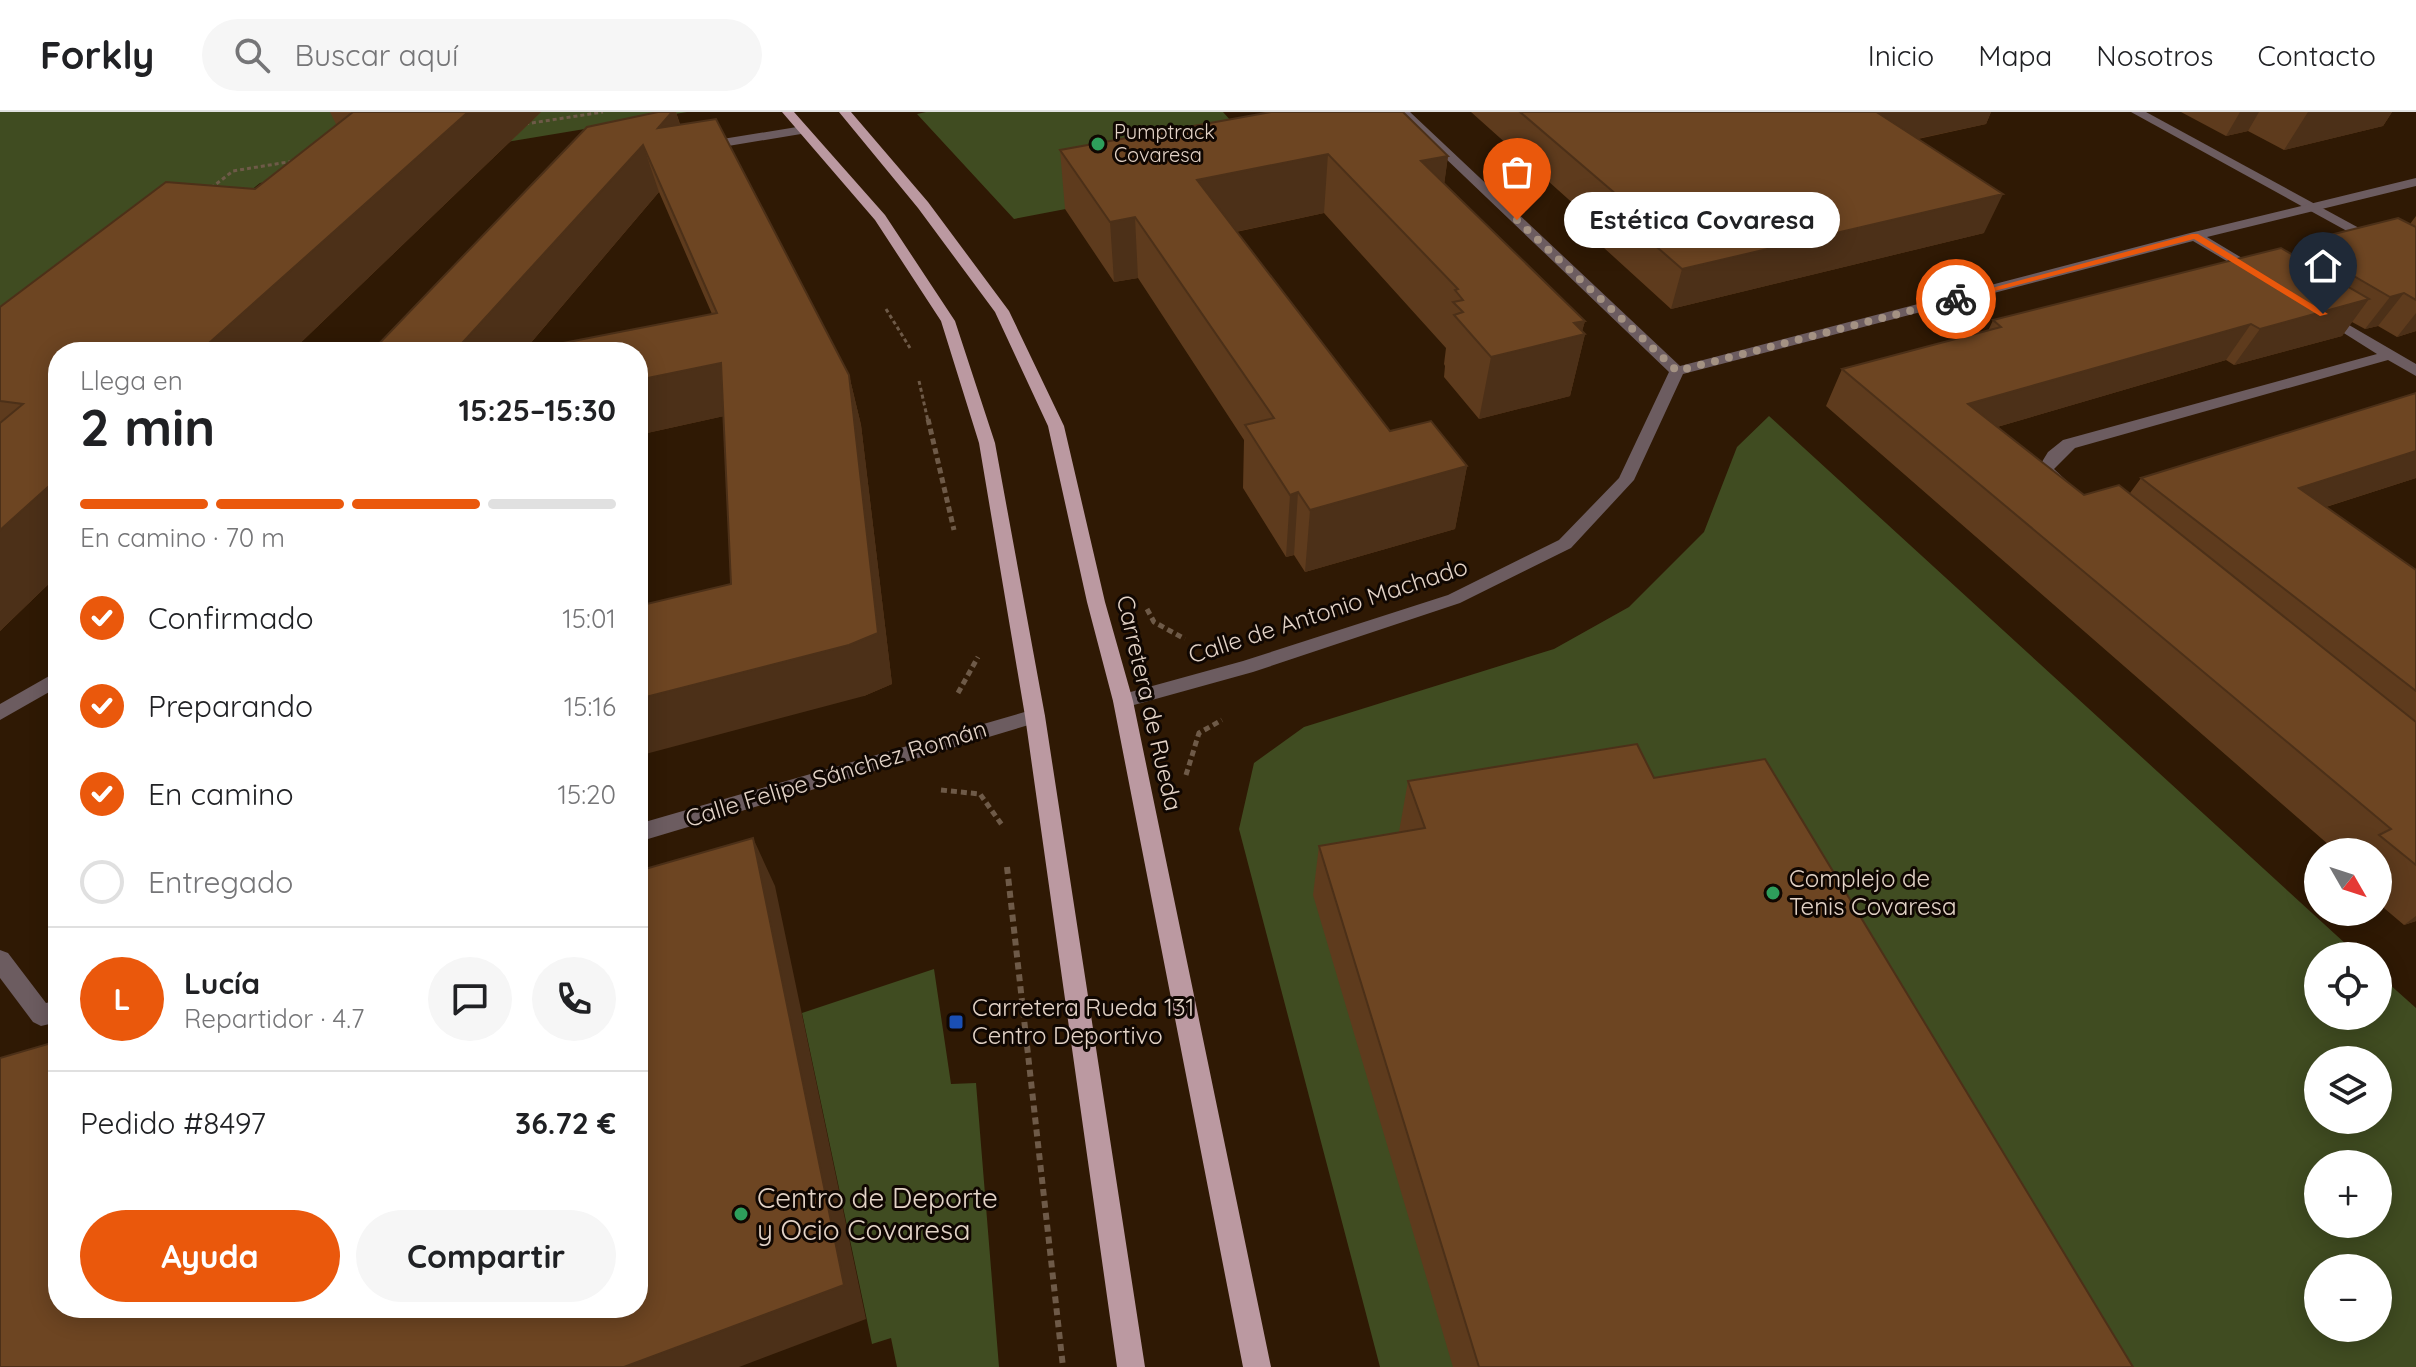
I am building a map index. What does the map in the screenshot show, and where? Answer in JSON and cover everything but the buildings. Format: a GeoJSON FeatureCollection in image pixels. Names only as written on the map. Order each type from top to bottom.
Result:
{"type":"FeatureCollection","features":[{"type":"Feature","properties":{"kind":"main road"},"geometry":{"type":"LineString","coordinates":[[788,112],[880,218],[948,321],[987,443],[1035,716],[1131,1367]]}},
{"type":"Feature","properties":{"kind":"main road","name":"Carretera de Rueda"},"geometry":{"type":"LineString","coordinates":[[845,112],[923,205],[1002,311],[1056,426],[1096,602],[1123,701],[1257,1367]]}},
{"type":"Feature","properties":{"kind":"street"},"geometry":{"type":"LineString","coordinates":[[1403,112],[1677,371],[2195,236],[2416,182]]}},
{"type":"Feature","properties":{"kind":"street"},"geometry":{"type":"LineString","coordinates":[[2137,112],[2416,265]]}},
{"type":"Feature","properties":{"kind":"street"},"geometry":{"type":"LineString","coordinates":[[688,149],[803,130]]}},
{"type":"Feature","properties":{"kind":"street"},"geometry":{"type":"LineString","coordinates":[[2195,236],[2274,284]]}},
{"type":"Feature","properties":{"kind":"street"},"geometry":{"type":"LineString","coordinates":[[2311,306],[2416,371]]}},
{"type":"Feature","properties":{"kind":"street"},"geometry":{"type":"LineString","coordinates":[[2070,490],[2045,470],[2054,456],[2069,444],[2389,355]]}},
{"type":"Feature","properties":{"kind":"street","name":"Calle de Antonio Machado"},"geometry":{"type":"LineString","coordinates":[[1123,701],[1246,667],[1454,599],[1565,544],[1626,480],[1677,371]]}},
{"type":"Feature","properties":{"kind":"street"},"geometry":{"type":"LineString","coordinates":[[2,712],[48,684]]}},
{"type":"Feature","properties":{"kind":"street","name":"Calle Felipe Sánchez Román"},"geometry":{"type":"LineString","coordinates":[[648,830],[1035,716]]}},
{"type":"Feature","properties":{"kind":"street"},"geometry":{"type":"LineString","coordinates":[[0,960],[41,1015],[48,1013]]}},
{"type":"Feature","properties":{"kind":"path"},"geometry":{"type":"LineString","coordinates":[[526,124],[603,112]]}},
{"type":"Feature","properties":{"kind":"path"},"geometry":{"type":"LineString","coordinates":[[208,190],[233,171],[295,161]]}},
{"type":"Feature","properties":{"kind":"path"},"geometry":{"type":"LineString","coordinates":[[880,299],[912,351]]}},
{"type":"Feature","properties":{"kind":"path"},"geometry":{"type":"LineString","coordinates":[[916,366],[957,543]]}},
{"type":"Feature","properties":{"kind":"path"},"geometry":{"type":"LineString","coordinates":[[949,698],[962,690],[980,653]]}},
{"type":"Feature","properties":{"kind":"path"},"geometry":{"type":"LineString","coordinates":[[925,788],[980,794],[1002,821],[1003,837]]}},
{"type":"Feature","properties":{"kind":"path"},"geometry":{"type":"LineString","coordinates":[[1005,853],[1063,1367]]}},
{"type":"Feature","properties":{"kind":"green space"},"geometry":{"type":"Polygon","coordinates":[[[0,112],[352,112],[316,142],[533,112],[687,112],[260,183],[63,342],[48,342],[48,354],[0,393],[0,112]]]}},
{"type":"Feature","properties":{"kind":"green space","name":"Pumptrack Covaresa"},"geometry":{"type":"Polygon","coordinates":[[[1223,112],[1274,169],[1014,219],[917,114],[1223,112]]]}},
{"type":"Feature","properties":{"kind":"green space","name":"Complejo de Tenis Covaresa"},"geometry":{"type":"Polygon","coordinates":[[[1769,416],[2304,906],[2304,926],[2326,926],[2344,942],[2304,942],[2304,1030],[2392,1030],[2392,987],[2416,1008],[2416,1367],[1380,1367],[1239,829],[1254,763],[1304,727],[1554,649],[1629,607],[1704,532],[1737,447],[1769,416]]]}},
{"type":"Feature","properties":{"kind":"green space"},"geometry":{"type":"Polygon","coordinates":[[[934,969],[951,1084],[976,1083],[999,1367],[897,1367],[891,1338],[872,1344],[802,1013],[934,969]]]}},
{"type":"Feature","properties":{"kind":"way so far"},"geometry":{"type":"LineString","coordinates":[[1517,220],[1677,371],[1956,299]]}},
{"type":"Feature","properties":{"kind":"place","name":"Pumptrack Covaresa"},"geometry":{"type":"Point","coordinates":[1098,144]}},
{"type":"Feature","properties":{"kind":"place","name":"Estética Covaresa"},"geometry":{"type":"Point","coordinates":[1517,220]}},
{"type":"Feature","properties":{"kind":"place","name":"Complejo de Tenis Covaresa"},"geometry":{"type":"Point","coordinates":[1773,893]}},
{"type":"Feature","properties":{"kind":"place","name":"Carretera Rueda 131 Centro Deportivo"},"geometry":{"type":"Point","coordinates":[956,1022]}},
{"type":"Feature","properties":{"kind":"place","name":"Centro de Deporte y Ocio Covaresa"},"geometry":{"type":"Point","coordinates":[741,1214]}},
{"type":"Feature","properties":{"kind":"route"},"geometry":{"type":"LineString","coordinates":[[1956,299],[2195,236],[2323,314]]}}]}
